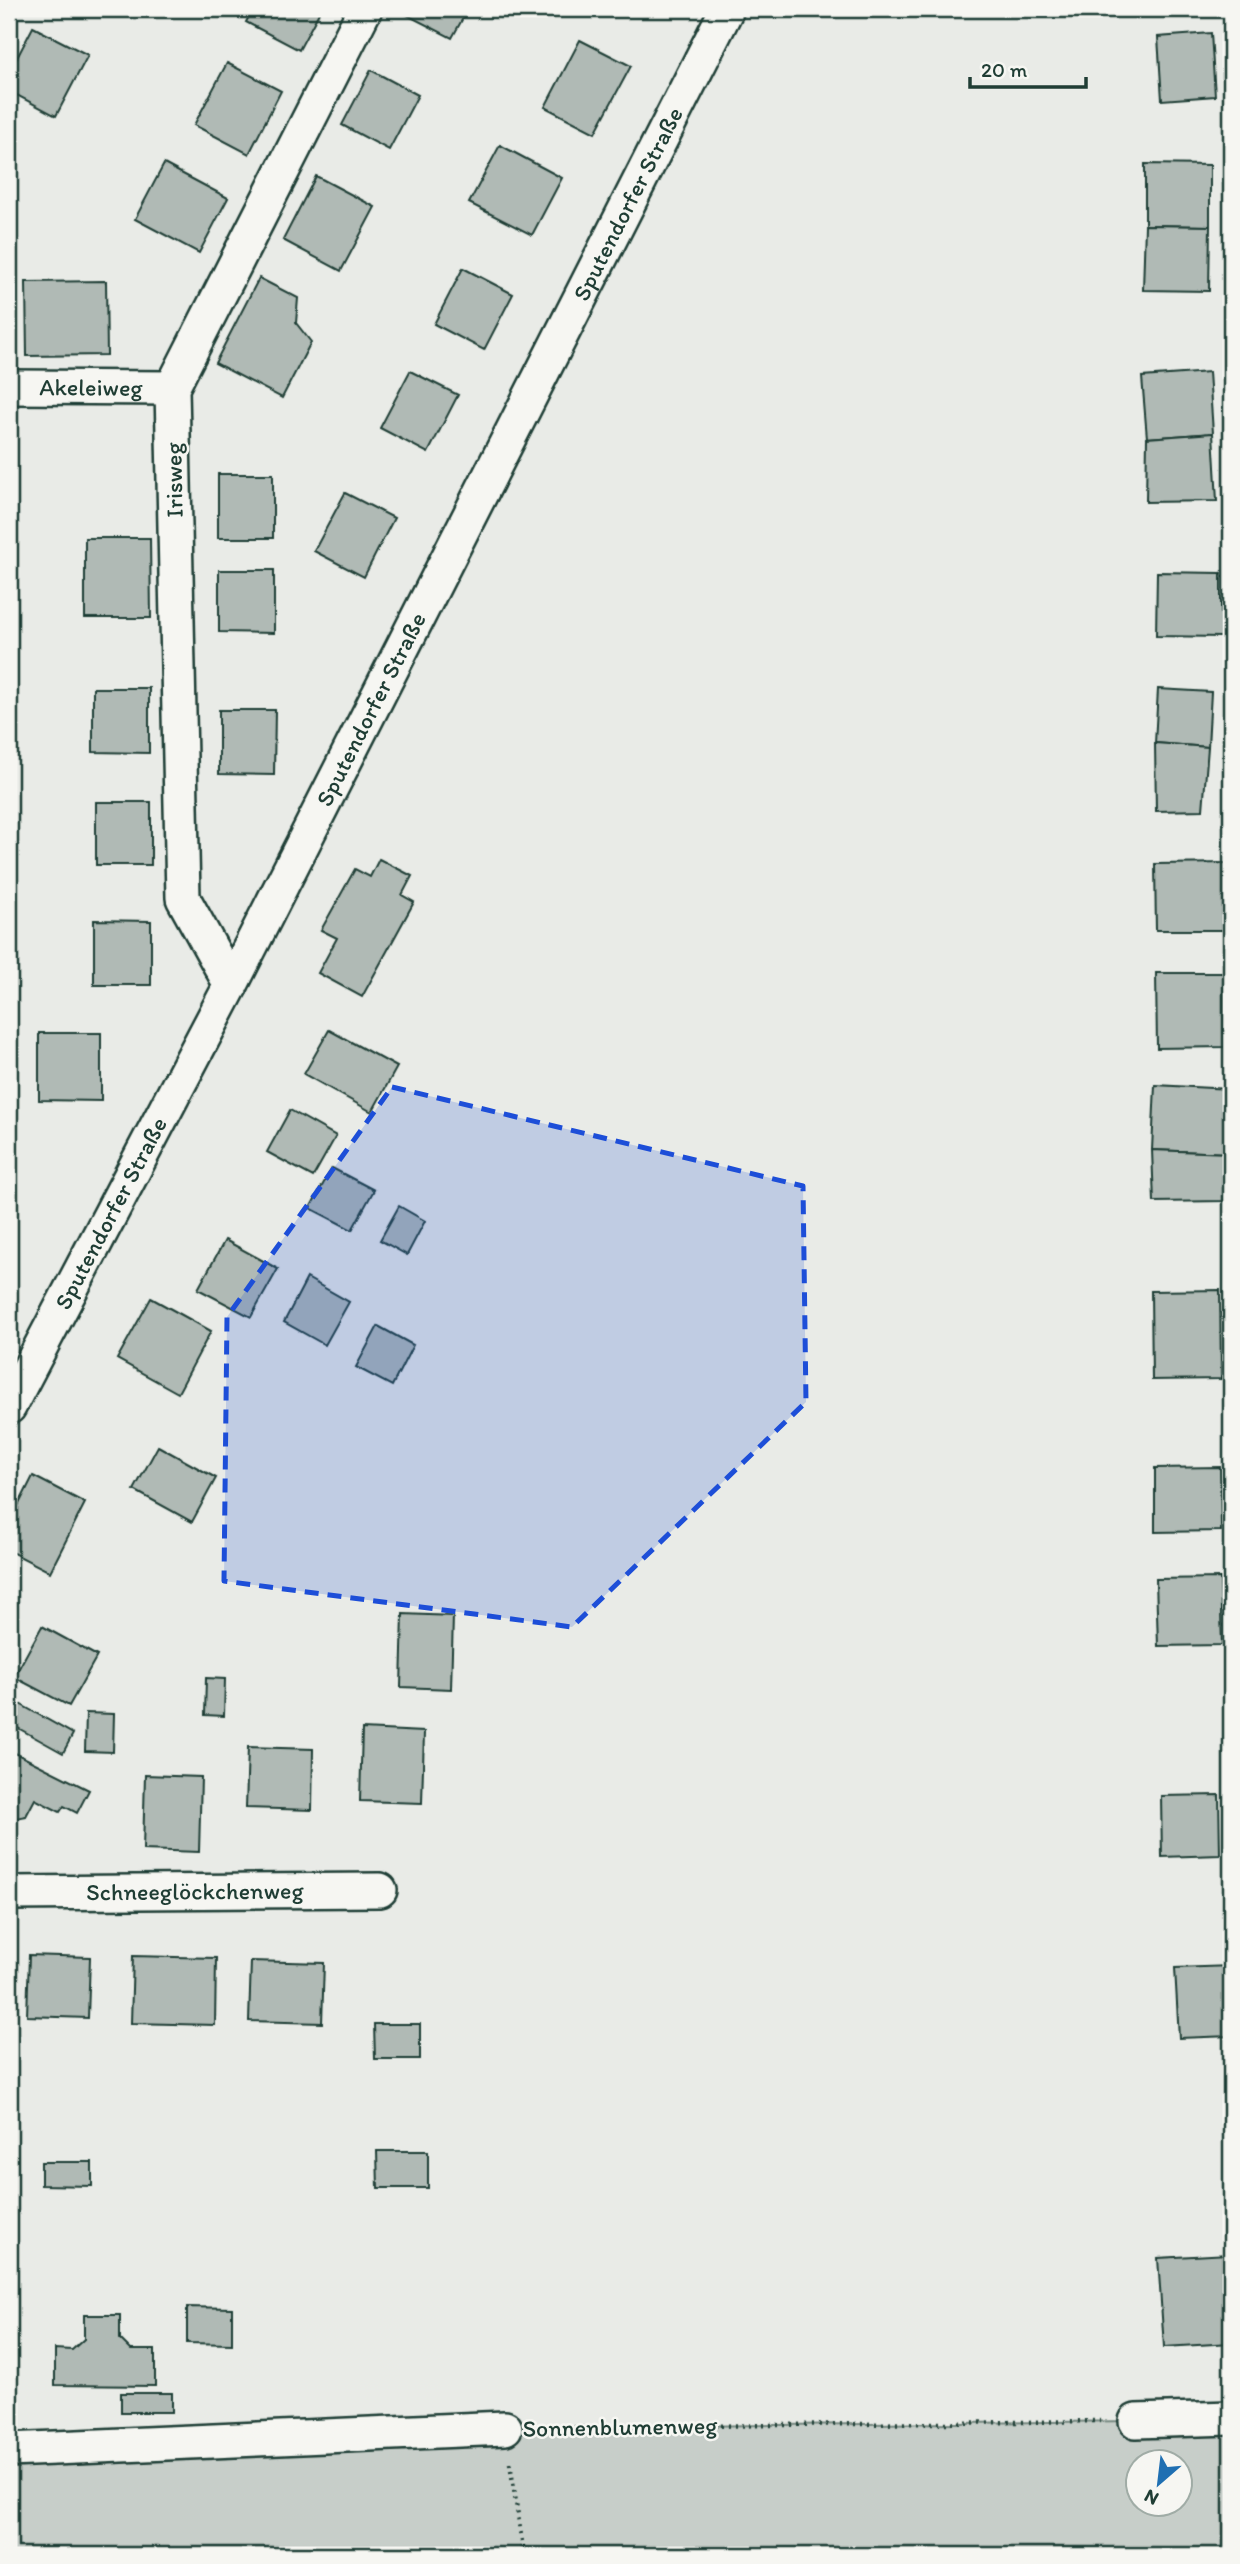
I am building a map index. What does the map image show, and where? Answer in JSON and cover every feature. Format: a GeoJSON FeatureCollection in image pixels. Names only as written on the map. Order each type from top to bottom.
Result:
{"type":"FeatureCollection","features":[{"type":"Feature","properties":{"kind":"street","name":"Irisweg"},"geometry":{"type":"LineString","coordinates":[[231,985],[183,898],[172,388],[365,9]]}},
{"type":"Feature","properties":{"kind":"street","name":"Sputendorfer Straße"},"geometry":{"type":"LineString","coordinates":[[9,1407],[231,985],[727,9]]}},
{"type":"Feature","properties":{"kind":"street","name":"Akeleiweg"},"geometry":{"type":"LineString","coordinates":[[9,387],[172,388]]}},
{"type":"Feature","properties":{"kind":"street","name":"Schneeglöckchenweg"},"geometry":{"type":"LineString","coordinates":[[9,1893],[380,1890]]}},
{"type":"Feature","properties":{"kind":"street"},"geometry":{"type":"LineString","coordinates":[[1136,2421],[1231,2418]]}},
{"type":"Feature","properties":{"kind":"street","name":"Sonnenblumenweg"},"geometry":{"type":"LineString","coordinates":[[9,2450],[505,2428]]}},
{"type":"Feature","properties":{"kind":"path","name":"Sonnenblumenweg"},"geometry":{"type":"LineString","coordinates":[[505,2428],[1136,2421]]}},
{"type":"Feature","properties":{"kind":"path"},"geometry":{"type":"LineString","coordinates":[[505,2428],[524,2555]]}},
{"type":"Feature","properties":{"kind":"highlighted area"},"geometry":{"type":"Polygon","coordinates":[[[392,1087],[803,1186],[806,1402],[572,1627],[224,1581],[227,1317],[392,1087]]]}},
{"type":"Feature","properties":{"kind":"shaded area"},"geometry":{"type":"Polygon","coordinates":[[[1231,2418],[1231,2555],[9,2555],[9,2450],[505,2428],[1231,2418]]]}},
{"type":"Feature","properties":{"kind":"building"},"geometry":{"type":"Polygon","coordinates":[[[253,9],[321,9],[299,50],[246,22],[253,9]]]}},
{"type":"Feature","properties":{"kind":"building"},"geometry":{"type":"Polygon","coordinates":[[[402,9],[468,9],[452,38],[401,12],[402,9]]]}},
{"type":"Feature","properties":{"kind":"building"},"geometry":{"type":"Polygon","coordinates":[[[33,27],[88,55],[56,116],[9,91],[9,73],[33,27]]]}},
{"type":"Feature","properties":{"kind":"building"},"geometry":{"type":"Polygon","coordinates":[[[1211,33],[1215,96],[1162,100],[1158,37],[1211,33]]]}},
{"type":"Feature","properties":{"kind":"building"},"geometry":{"type":"Polygon","coordinates":[[[580,40],[631,66],[595,133],[545,107],[580,40]]]}},
{"type":"Feature","properties":{"kind":"building"},"geometry":{"type":"Polygon","coordinates":[[[227,63],[281,91],[249,154],[194,125],[227,63]]]}},
{"type":"Feature","properties":{"kind":"building"},"geometry":{"type":"Polygon","coordinates":[[[371,70],[418,95],[389,150],[342,125],[371,70]]]}},
{"type":"Feature","properties":{"kind":"building"},"geometry":{"type":"Polygon","coordinates":[[[500,145],[562,178],[532,235],[469,203],[500,145]]]}},
{"type":"Feature","properties":{"kind":"building"},"geometry":{"type":"Polygon","coordinates":[[[164,164],[228,198],[199,253],[135,219],[164,164]]]}},
{"type":"Feature","properties":{"kind":"building"},"geometry":{"type":"Polygon","coordinates":[[[1145,164],[1210,165],[1210,226],[1145,225],[1145,164]]]}},
{"type":"Feature","properties":{"kind":"building"},"geometry":{"type":"Polygon","coordinates":[[[316,176],[375,207],[341,271],[283,240],[316,176]]]}},
{"type":"Feature","properties":{"kind":"building"},"geometry":{"type":"Polygon","coordinates":[[[1145,225],[1210,226],[1209,291],[1143,290],[1145,225]]]}},
{"type":"Feature","properties":{"kind":"building"},"geometry":{"type":"Polygon","coordinates":[[[463,268],[513,294],[484,350],[434,324],[463,268]]]}},
{"type":"Feature","properties":{"kind":"building"},"geometry":{"type":"Polygon","coordinates":[[[259,278],[298,298],[296,323],[311,342],[282,398],[215,363],[259,278]]]}},
{"type":"Feature","properties":{"kind":"building"},"geometry":{"type":"Polygon","coordinates":[[[106,281],[107,355],[27,356],[26,282],[106,281]]]}},
{"type":"Feature","properties":{"kind":"building"},"geometry":{"type":"Polygon","coordinates":[[[410,371],[458,395],[428,453],[380,428],[410,371]]]}},
{"type":"Feature","properties":{"kind":"building"},"geometry":{"type":"Polygon","coordinates":[[[1209,372],[1213,433],[1147,438],[1142,377],[1209,372]]]}},
{"type":"Feature","properties":{"kind":"building"},"geometry":{"type":"Polygon","coordinates":[[[1213,433],[1217,501],[1146,502],[1147,438],[1213,433]]]}},
{"type":"Feature","properties":{"kind":"building"},"geometry":{"type":"Polygon","coordinates":[[[218,474],[273,474],[273,538],[218,538],[218,474]]]}},
{"type":"Feature","properties":{"kind":"building"},"geometry":{"type":"Polygon","coordinates":[[[345,493],[394,518],[364,577],[314,551],[345,493]]]}},
{"type":"Feature","properties":{"kind":"building"},"geometry":{"type":"Polygon","coordinates":[[[85,538],[150,538],[151,618],[85,618],[85,538]]]}},
{"type":"Feature","properties":{"kind":"building"},"geometry":{"type":"Polygon","coordinates":[[[219,570],[274,570],[274,633],[219,632],[219,570]]]}},
{"type":"Feature","properties":{"kind":"building"},"geometry":{"type":"Polygon","coordinates":[[[1157,572],[1221,573],[1221,637],[1156,636],[1157,572]]]}},
{"type":"Feature","properties":{"kind":"building"},"geometry":{"type":"Polygon","coordinates":[[[93,688],[149,688],[149,753],[93,752],[93,688]]]}},
{"type":"Feature","properties":{"kind":"building"},"geometry":{"type":"Polygon","coordinates":[[[1158,689],[1211,692],[1208,747],[1155,743],[1158,689]]]}},
{"type":"Feature","properties":{"kind":"building"},"geometry":{"type":"Polygon","coordinates":[[[219,710],[275,710],[274,775],[219,774],[219,710]]]}},
{"type":"Feature","properties":{"kind":"building"},"geometry":{"type":"Polygon","coordinates":[[[1155,743],[1208,747],[1203,810],[1156,811],[1155,743]]]}},
{"type":"Feature","properties":{"kind":"building"},"geometry":{"type":"Polygon","coordinates":[[[96,802],[151,802],[151,865],[96,865],[96,802]]]}},
{"type":"Feature","properties":{"kind":"building"},"geometry":{"type":"Polygon","coordinates":[[[379,859],[412,876],[402,895],[414,902],[362,997],[318,973],[337,938],[321,930],[355,869],[370,877],[379,859]]]}},
{"type":"Feature","properties":{"kind":"building"},"geometry":{"type":"Polygon","coordinates":[[[1231,863],[1231,930],[1156,930],[1155,864],[1231,863]]]}},
{"type":"Feature","properties":{"kind":"building"},"geometry":{"type":"Polygon","coordinates":[[[94,920],[151,921],[151,985],[94,985],[94,920]]]}},
{"type":"Feature","properties":{"kind":"building"},"geometry":{"type":"Polygon","coordinates":[[[1156,973],[1224,973],[1225,1047],[1157,1048],[1156,973]]]}},
{"type":"Feature","properties":{"kind":"building"},"geometry":{"type":"Polygon","coordinates":[[[329,1030],[397,1067],[372,1112],[304,1074],[329,1030]]]}},
{"type":"Feature","properties":{"kind":"building"},"geometry":{"type":"Polygon","coordinates":[[[39,1033],[101,1033],[101,1101],[39,1100],[39,1033]]]}},
{"type":"Feature","properties":{"kind":"building"},"geometry":{"type":"Polygon","coordinates":[[[1155,1085],[1230,1089],[1228,1153],[1152,1150],[1155,1085]]]}},
{"type":"Feature","properties":{"kind":"building"},"geometry":{"type":"Polygon","coordinates":[[[290,1110],[336,1136],[313,1177],[267,1152],[290,1110]]]}},
{"type":"Feature","properties":{"kind":"building"},"geometry":{"type":"Polygon","coordinates":[[[1152,1150],[1228,1153],[1225,1201],[1154,1202],[1152,1150]]]}},
{"type":"Feature","properties":{"kind":"building"},"geometry":{"type":"Polygon","coordinates":[[[332,1168],[374,1190],[352,1230],[310,1208],[332,1168]]]}},
{"type":"Feature","properties":{"kind":"building"},"geometry":{"type":"Polygon","coordinates":[[[399,1206],[425,1221],[407,1255],[380,1240],[399,1206]]]}},
{"type":"Feature","properties":{"kind":"building"},"geometry":{"type":"Polygon","coordinates":[[[225,1240],[278,1269],[251,1317],[198,1289],[225,1240]]]}},
{"type":"Feature","properties":{"kind":"building"},"geometry":{"type":"Polygon","coordinates":[[[307,1278],[349,1302],[325,1345],[284,1322],[307,1278]]]}},
{"type":"Feature","properties":{"kind":"building"},"geometry":{"type":"Polygon","coordinates":[[[1220,1290],[1221,1379],[1152,1380],[1151,1291],[1220,1290]]]}},
{"type":"Feature","properties":{"kind":"building"},"geometry":{"type":"Polygon","coordinates":[[[151,1298],[211,1331],[178,1393],[117,1359],[151,1298]]]}},
{"type":"Feature","properties":{"kind":"building"},"geometry":{"type":"Polygon","coordinates":[[[378,1326],[413,1345],[392,1386],[356,1367],[378,1326]]]}},
{"type":"Feature","properties":{"kind":"building"},"geometry":{"type":"Polygon","coordinates":[[[158,1446],[216,1478],[192,1522],[134,1490],[158,1446]]]}},
{"type":"Feature","properties":{"kind":"building"},"geometry":{"type":"Polygon","coordinates":[[[1220,1467],[1221,1531],[1155,1532],[1155,1468],[1220,1467]]]}},
{"type":"Feature","properties":{"kind":"building"},"geometry":{"type":"Polygon","coordinates":[[[33,1476],[85,1503],[50,1572],[9,1551],[9,1524],[33,1476]]]}},
{"type":"Feature","properties":{"kind":"building"},"geometry":{"type":"Polygon","coordinates":[[[1220,1578],[1222,1645],[1158,1646],[1156,1579],[1220,1578]]]}},
{"type":"Feature","properties":{"kind":"building"},"geometry":{"type":"Polygon","coordinates":[[[403,1614],[453,1616],[451,1689],[401,1687],[403,1614]]]}},
{"type":"Feature","properties":{"kind":"building"},"geometry":{"type":"Polygon","coordinates":[[[42,1626],[97,1656],[69,1706],[14,1677],[42,1626]]]}},
{"type":"Feature","properties":{"kind":"building"},"geometry":{"type":"Polygon","coordinates":[[[206,1678],[225,1679],[224,1716],[205,1715],[206,1678]]]}},
{"type":"Feature","properties":{"kind":"building"},"geometry":{"type":"Polygon","coordinates":[[[9,1698],[73,1734],[63,1753],[9,1723],[9,1698]]]}},
{"type":"Feature","properties":{"kind":"building"},"geometry":{"type":"Polygon","coordinates":[[[86,1713],[114,1714],[113,1752],[85,1751],[86,1713]]]}},
{"type":"Feature","properties":{"kind":"building"},"geometry":{"type":"Polygon","coordinates":[[[362,1729],[424,1732],[422,1803],[360,1801],[362,1729]]]}},
{"type":"Feature","properties":{"kind":"building"},"geometry":{"type":"Polygon","coordinates":[[[248,1747],[313,1749],[312,1810],[246,1808],[248,1747]]]}},
{"type":"Feature","properties":{"kind":"building"},"geometry":{"type":"Polygon","coordinates":[[[9,1750],[89,1790],[77,1813],[64,1806],[60,1812],[35,1799],[26,1816],[16,1818],[9,1814],[9,1750]]]}},
{"type":"Feature","properties":{"kind":"building"},"geometry":{"type":"Polygon","coordinates":[[[145,1775],[201,1777],[199,1852],[143,1850],[145,1775]]]}},
{"type":"Feature","properties":{"kind":"building"},"geometry":{"type":"Polygon","coordinates":[[[1219,1795],[1220,1855],[1162,1857],[1161,1796],[1219,1795]]]}},
{"type":"Feature","properties":{"kind":"building"},"geometry":{"type":"Polygon","coordinates":[[[29,1955],[90,1957],[88,2018],[27,2016],[29,1955]]]}},
{"type":"Feature","properties":{"kind":"building"},"geometry":{"type":"Polygon","coordinates":[[[133,1956],[216,1958],[215,2025],[131,2023],[133,1956]]]}},
{"type":"Feature","properties":{"kind":"building"},"geometry":{"type":"Polygon","coordinates":[[[251,1961],[324,1963],[322,2023],[249,2021],[251,1961]]]}},
{"type":"Feature","properties":{"kind":"building"},"geometry":{"type":"Polygon","coordinates":[[[1231,1966],[1231,2036],[1179,2038],[1175,1968],[1231,1966]]]}},
{"type":"Feature","properties":{"kind":"building"},"geometry":{"type":"Polygon","coordinates":[[[374,2024],[420,2024],[420,2059],[375,2059],[374,2024]]]}},
{"type":"Feature","properties":{"kind":"building"},"geometry":{"type":"Polygon","coordinates":[[[377,2151],[428,2151],[428,2188],[378,2188],[377,2151]]]}},
{"type":"Feature","properties":{"kind":"building"},"geometry":{"type":"Polygon","coordinates":[[[41,2162],[92,2162],[92,2186],[41,2185],[41,2162]]]}},
{"type":"Feature","properties":{"kind":"building"},"geometry":{"type":"Polygon","coordinates":[[[1228,2254],[1231,2343],[1164,2347],[1158,2258],[1228,2254]]]}},
{"type":"Feature","properties":{"kind":"building"},"geometry":{"type":"Polygon","coordinates":[[[187,2307],[232,2308],[232,2344],[187,2343],[187,2307]]]}},
{"type":"Feature","properties":{"kind":"building"},"geometry":{"type":"Polygon","coordinates":[[[84,2315],[120,2315],[120,2339],[131,2350],[155,2350],[155,2386],[55,2385],[55,2349],[72,2350],[84,2339],[84,2315]]]}},
{"type":"Feature","properties":{"kind":"building"},"geometry":{"type":"Polygon","coordinates":[[[121,2393],[172,2393],[172,2412],[121,2412],[121,2393]]]}}]}
